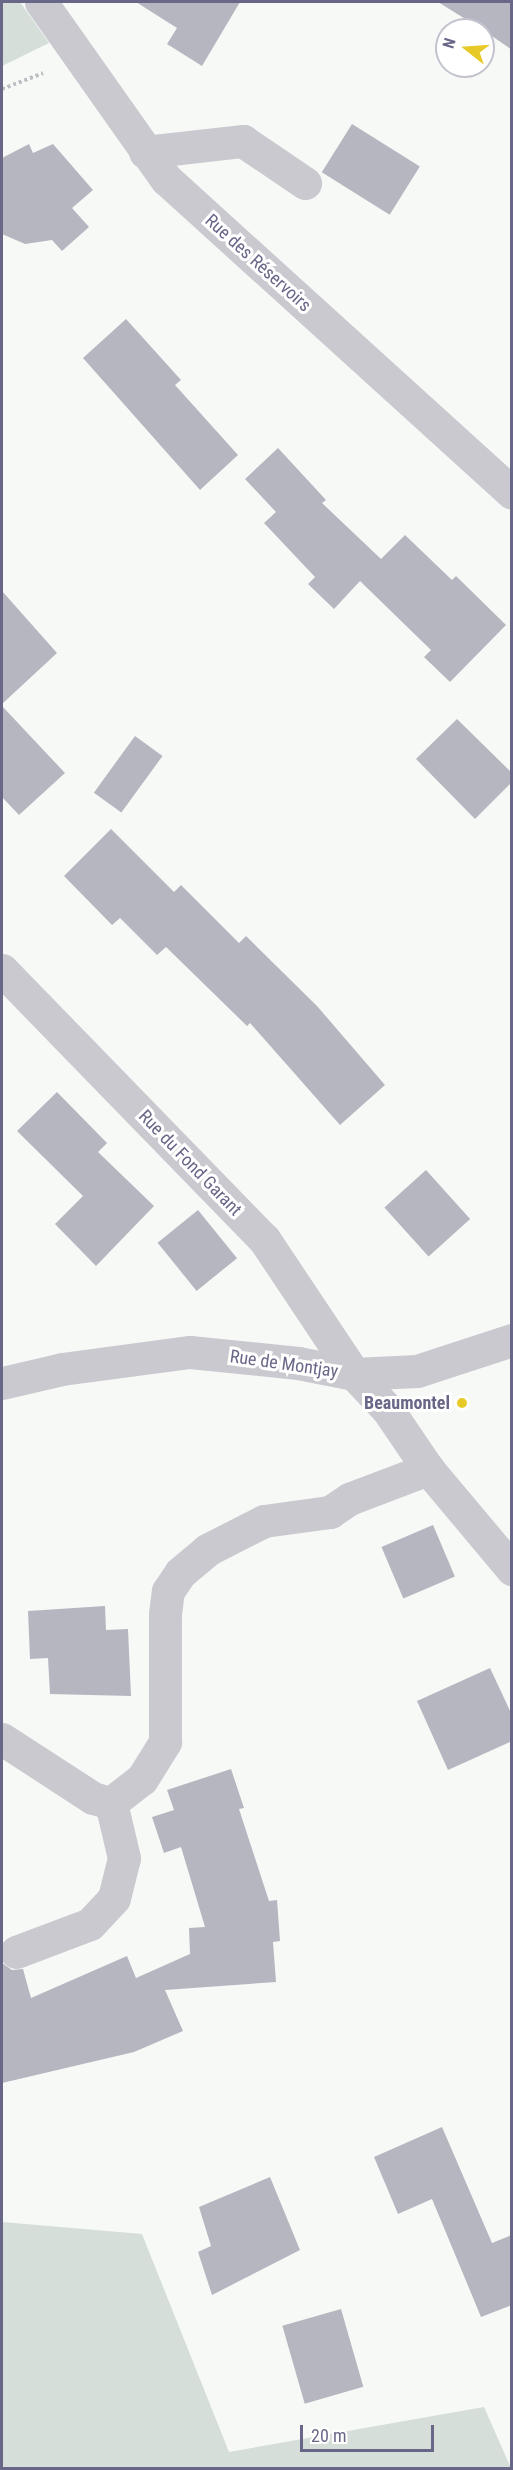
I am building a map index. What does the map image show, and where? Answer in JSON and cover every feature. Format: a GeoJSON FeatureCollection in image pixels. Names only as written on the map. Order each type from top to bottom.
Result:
{"type":"FeatureCollection","features":[{"type":"Feature","properties":{"kind":"street","name":"Rue des Réservoirs"},"geometry":{"type":"LineString","coordinates":[[40,2],[166,179],[512,493]]}},
{"type":"Feature","properties":{"kind":"street"},"geometry":{"type":"LineString","coordinates":[[145,152],[243,141],[305,183]]}},
{"type":"Feature","properties":{"kind":"street","name":"Rue du Fond Garant"},"geometry":{"type":"LineString","coordinates":[[2,970],[264,1239],[354,1374]]}},
{"type":"Feature","properties":{"kind":"street"},"geometry":{"type":"LineString","coordinates":[[354,1374],[417,1371],[512,1340]]}},
{"type":"Feature","properties":{"kind":"street","name":"Rue de Montjay"},"geometry":{"type":"LineString","coordinates":[[2,1383],[63,1369],[190,1352],[298,1363],[354,1374],[388,1410],[428,1469],[512,1569]]}},
{"type":"Feature","properties":{"kind":"street"},"geometry":{"type":"LineString","coordinates":[[111,1803],[142,1779],[165,1742],[165,1614],[168,1591],[180,1573],[207,1550],[264,1521],[330,1512],[349,1499],[428,1469]]}},
{"type":"Feature","properties":{"kind":"street"},"geometry":{"type":"LineString","coordinates":[[2,1739],[93,1798],[111,1803]]}},
{"type":"Feature","properties":{"kind":"street"},"geometry":{"type":"LineString","coordinates":[[16,1952],[90,1924],[114,1898],[124,1858],[111,1803]]}},
{"type":"Feature","properties":{"kind":"shaded area"},"geometry":{"type":"Polygon","coordinates":[[[2,2],[20,2],[49,43],[2,66],[2,2]]]}},
{"type":"Feature","properties":{"kind":"shaded area"},"geometry":{"type":"Polygon","coordinates":[[[2,2222],[142,2234],[229,2452],[484,2407],[511,2468],[2,2468],[2,2222]]]}},
{"type":"Feature","properties":{"kind":"building"},"geometry":{"type":"Polygon","coordinates":[[[136,2],[240,2],[202,66],[167,44],[177,28],[136,2]]]}},
{"type":"Feature","properties":{"kind":"building"},"geometry":{"type":"Polygon","coordinates":[[[438,2],[512,2],[512,50],[495,38],[495,18],[464,18],[438,2]]]}},
{"type":"Feature","properties":{"kind":"building"},"geometry":{"type":"Polygon","coordinates":[[[352,124],[420,166],[390,215],[322,172],[352,124]]]}},
{"type":"Feature","properties":{"kind":"building"},"geometry":{"type":"Polygon","coordinates":[[[29,144],[33,153],[53,144],[93,190],[72,208],[89,227],[62,251],[52,240],[25,244],[2,234],[2,158],[29,144]]]}},
{"type":"Feature","properties":{"kind":"building"},"geometry":{"type":"Polygon","coordinates":[[[126,319],[181,380],[175,385],[238,455],[200,490],[83,358],[126,319]]]}},
{"type":"Feature","properties":{"kind":"building"},"geometry":{"type":"Polygon","coordinates":[[[278,448],[326,500],[322,503],[381,559],[405,535],[452,580],[456,576],[506,625],[450,682],[424,657],[431,650],[360,581],[334,609],[308,584],[315,577],[264,523],[276,512],[245,479],[278,448]]]}},
{"type":"Feature","properties":{"kind":"building"},"geometry":{"type":"Polygon","coordinates":[[[2,591],[57,653],[2,704],[2,591]]]}},
{"type":"Feature","properties":{"kind":"building"},"geometry":{"type":"Polygon","coordinates":[[[2,706],[65,773],[19,815],[2,797],[2,706]]]}},
{"type":"Feature","properties":{"kind":"building"},"geometry":{"type":"Polygon","coordinates":[[[457,719],[512,773],[512,782],[475,819],[416,759],[457,719]]]}},
{"type":"Feature","properties":{"kind":"building"},"geometry":{"type":"Polygon","coordinates":[[[135,736],[163,756],[121,813],[94,793],[135,736]]]}},
{"type":"Feature","properties":{"kind":"building"},"geometry":{"type":"Polygon","coordinates":[[[111,829],[174,892],[181,885],[239,943],[246,936],[317,1006],[385,1085],[340,1125],[250,1023],[247,1026],[166,947],[157,955],[120,918],[112,925],[64,876],[111,829]]]}},
{"type":"Feature","properties":{"kind":"building"},"geometry":{"type":"Polygon","coordinates":[[[57,1092],[107,1143],[98,1152],[154,1206],[96,1266],[55,1224],[83,1196],[17,1131],[57,1092]]]}},
{"type":"Feature","properties":{"kind":"building"},"geometry":{"type":"Polygon","coordinates":[[[426,1170],[470,1219],[429,1257],[384,1207],[426,1170]]]}},
{"type":"Feature","properties":{"kind":"building"},"geometry":{"type":"Polygon","coordinates":[[[198,1210],[237,1258],[197,1291],[158,1243],[198,1210]]]}},
{"type":"Feature","properties":{"kind":"building"},"geometry":{"type":"Polygon","coordinates":[[[433,1525],[455,1577],[403,1598],[381,1547],[433,1525]]]}},
{"type":"Feature","properties":{"kind":"building"},"geometry":{"type":"Polygon","coordinates":[[[105,1606],[106,1630],[128,1629],[131,1696],[50,1694],[48,1658],[30,1659],[28,1611],[105,1606]]]}},
{"type":"Feature","properties":{"kind":"building"},"geometry":{"type":"Polygon","coordinates":[[[490,1668],[512,1715],[512,1741],[448,1770],[417,1701],[490,1668]]]}},
{"type":"Feature","properties":{"kind":"building"},"geometry":{"type":"Polygon","coordinates":[[[231,1769],[244,1808],[239,1809],[269,1901],[277,1900],[280,1941],[273,1942],[276,1982],[165,1990],[183,2031],[134,2052],[2,2083],[2,1963],[12,1970],[23,1969],[31,1998],[127,1956],[136,1978],[190,1954],[189,1928],[205,1927],[181,1847],[164,1853],[152,1817],[174,1810],[167,1790],[231,1769]]]}},
{"type":"Feature","properties":{"kind":"building"},"geometry":{"type":"Polygon","coordinates":[[[442,2127],[492,2243],[512,2235],[512,2305],[481,2317],[432,2199],[398,2214],[374,2157],[442,2127]]]}},
{"type":"Feature","properties":{"kind":"building"},"geometry":{"type":"Polygon","coordinates":[[[270,2177],[300,2250],[212,2295],[198,2252],[211,2246],[199,2207],[270,2177]]]}},
{"type":"Feature","properties":{"kind":"building"},"geometry":{"type":"Polygon","coordinates":[[[341,2309],[363,2387],[305,2404],[282,2326],[341,2309]]]}},
{"type":"Feature","properties":{"kind":"place","name":"Beaumontel"},"geometry":{"type":"Point","coordinates":[462,1403]}}]}
